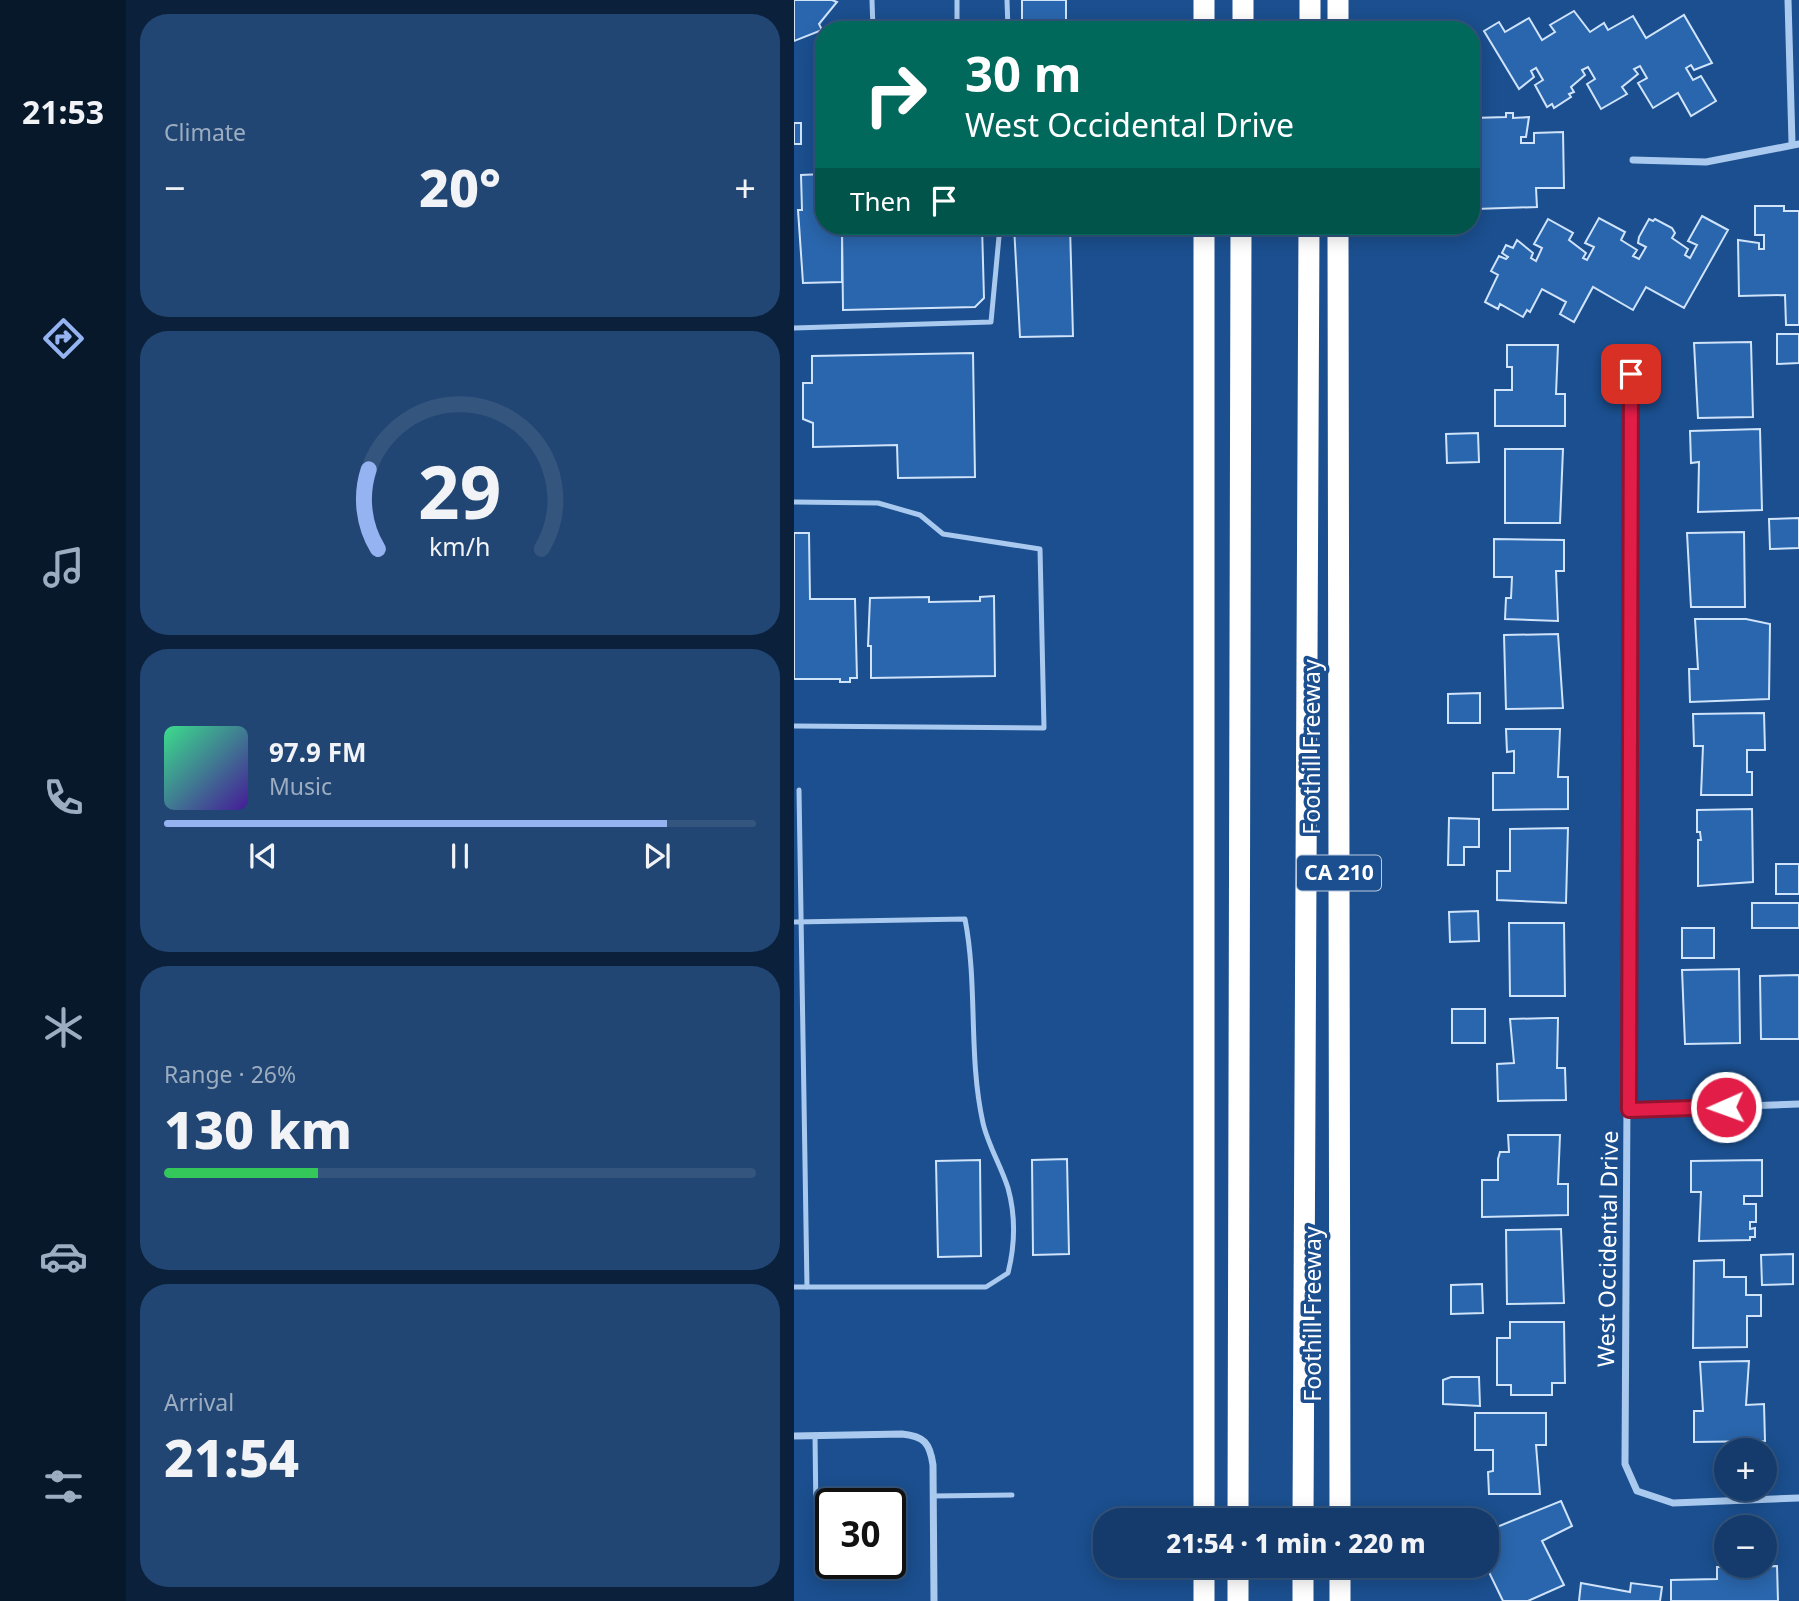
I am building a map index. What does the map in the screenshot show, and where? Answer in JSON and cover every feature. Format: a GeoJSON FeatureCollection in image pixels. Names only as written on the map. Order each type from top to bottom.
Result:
{"type":"FeatureCollection","features":[{"type":"Feature","properties":{"kind":"highway"},"geometry":{"type":"LineString","coordinates":[[1204,0],[1204,21]]}},
{"type":"Feature","properties":{"kind":"highway"},"geometry":{"type":"LineString","coordinates":[[1243,0],[1243,21]]}},
{"type":"Feature","properties":{"kind":"highway"},"geometry":{"type":"LineString","coordinates":[[1310,0],[1310,21]]}},
{"type":"Feature","properties":{"kind":"highway"},"geometry":{"type":"LineString","coordinates":[[1338,0],[1338,21]]}},
{"type":"Feature","properties":{"kind":"highway"},"geometry":{"type":"LineString","coordinates":[[1204,235],[1204,1508]]}},
{"type":"Feature","properties":{"kind":"highway"},"geometry":{"type":"LineString","coordinates":[[1238,1508],[1241,235]]}},
{"type":"Feature","properties":{"kind":"highway"},"geometry":{"type":"LineString","coordinates":[[1303,1508],[1309,235]]}},
{"type":"Feature","properties":{"kind":"highway","name":"Foothill Freeway"},"geometry":{"type":"LineString","coordinates":[[1338,235],[1340,1508]]}},
{"type":"Feature","properties":{"kind":"highway"},"geometry":{"type":"LineString","coordinates":[[1204,1578],[1204,1601]]}},
{"type":"Feature","properties":{"kind":"highway"},"geometry":{"type":"LineString","coordinates":[[1238,1578],[1238,1601]]}},
{"type":"Feature","properties":{"kind":"highway"},"geometry":{"type":"LineString","coordinates":[[1303,1578],[1303,1601]]}},
{"type":"Feature","properties":{"kind":"highway"},"geometry":{"type":"LineString","coordinates":[[1340,1578],[1340,1601]]}},
{"type":"Feature","properties":{"kind":"street"},"geometry":{"type":"LineString","coordinates":[[1633,160],[1706,162],[1795,144],[1789,0]]}},
{"type":"Feature","properties":{"kind":"street","name":"West Occidental Drive"},"geometry":{"type":"LineString","coordinates":[[1631,374],[1625,1464],[1638,1491],[1673,1503],[1798,1499]]}},
{"type":"Feature","properties":{"kind":"street"},"geometry":{"type":"LineString","coordinates":[[1629,1110],[1798,1104]]}},
{"type":"Feature","properties":{"kind":"street"},"geometry":{"type":"LineString","coordinates":[[794,1436],[902,1434],[918,1436],[931,1447],[935,1601]]}},
{"type":"Feature","properties":{"kind":"lane"},"geometry":{"type":"LineString","coordinates":[[872,0],[873,21]]}},
{"type":"Feature","properties":{"kind":"lane"},"geometry":{"type":"LineString","coordinates":[[957,0],[957,21]]}},
{"type":"Feature","properties":{"kind":"lane"},"geometry":{"type":"LineString","coordinates":[[1007,0],[1008,21]]}},
{"type":"Feature","properties":{"kind":"lane"},"geometry":{"type":"LineString","coordinates":[[794,328],[991,323],[999,235]]}},
{"type":"Feature","properties":{"kind":"lane"},"geometry":{"type":"LineString","coordinates":[[794,502],[878,503],[920,515],[943,534],[1040,549],[1044,728],[794,726]]}},
{"type":"Feature","properties":{"kind":"lane"},"geometry":{"type":"LineString","coordinates":[[799,790],[807,1287]]}},
{"type":"Feature","properties":{"kind":"lane"},"geometry":{"type":"LineString","coordinates":[[794,922],[966,919],[972,955],[977,1076],[983,1124],[1008,1190],[1016,1243],[1009,1273],[986,1287],[794,1287]]}},
{"type":"Feature","properties":{"kind":"lane"},"geometry":{"type":"LineString","coordinates":[[815,1435],[816,1488]]}},
{"type":"Feature","properties":{"kind":"lane"},"geometry":{"type":"LineString","coordinates":[[933,1496],[1012,1495]]}},
{"type":"Feature","properties":{"kind":"building"},"geometry":{"type":"Polygon","coordinates":[[[794,0],[837,2],[821,21],[815,21],[815,33],[794,41],[794,0]]]}},
{"type":"Feature","properties":{"kind":"building"},"geometry":{"type":"Polygon","coordinates":[[[1022,0],[1066,0],[1066,21],[1022,21],[1022,0]]]}},
{"type":"Feature","properties":{"kind":"building"},"geometry":{"type":"Polygon","coordinates":[[[1574,11],[1590,32],[1604,23],[1608,30],[1633,16],[1646,38],[1684,15],[1712,63],[1694,70],[1691,65],[1686,68],[1693,80],[1701,76],[1716,101],[1691,116],[1678,93],[1653,108],[1638,83],[1647,78],[1640,66],[1634,69],[1638,74],[1622,87],[1627,94],[1601,109],[1587,84],[1595,79],[1588,67],[1582,70],[1585,75],[1571,87],[1574,92],[1569,94],[1571,97],[1554,108],[1552,104],[1547,107],[1535,85],[1543,80],[1536,68],[1531,71],[1534,77],[1519,89],[1484,31],[1499,22],[1505,32],[1529,18],[1542,40],[1555,32],[1550,25],[1574,11]]]}},
{"type":"Feature","properties":{"kind":"building"},"geometry":{"type":"Polygon","coordinates":[[[1506,113],[1513,113],[1513,118],[1529,117],[1526,137],[1521,137],[1521,143],[1534,143],[1534,133],[1563,132],[1564,188],[1536,188],[1537,207],[1480,209],[1480,118],[1506,117],[1506,113]]]}},
{"type":"Feature","properties":{"kind":"building"},"geometry":{"type":"Polygon","coordinates":[[[794,123],[801,123],[801,144],[794,144],[794,123]]]}},
{"type":"Feature","properties":{"kind":"building"},"geometry":{"type":"Polygon","coordinates":[[[815,174],[815,235],[842,235],[842,282],[803,283],[798,210],[802,210],[801,175],[815,174]]]}},
{"type":"Feature","properties":{"kind":"building"},"geometry":{"type":"Polygon","coordinates":[[[1755,206],[1784,206],[1784,211],[1799,211],[1799,325],[1786,325],[1785,295],[1739,296],[1738,240],[1759,243],[1759,249],[1764,249],[1764,235],[1755,235],[1755,206]]]}},
{"type":"Feature","properties":{"kind":"building"},"geometry":{"type":"Polygon","coordinates":[[[1702,216],[1728,230],[1684,308],[1646,287],[1633,310],[1593,287],[1574,322],[1560,314],[1566,302],[1542,289],[1530,312],[1527,310],[1523,317],[1500,304],[1498,309],[1485,302],[1498,275],[1491,271],[1499,256],[1506,259],[1508,257],[1502,253],[1506,245],[1513,248],[1517,240],[1533,253],[1531,258],[1536,261],[1542,248],[1534,244],[1548,219],[1573,233],[1569,240],[1586,253],[1583,258],[1587,260],[1594,247],[1585,243],[1599,218],[1625,232],[1621,240],[1637,250],[1633,256],[1639,259],[1646,247],[1638,243],[1639,237],[1649,219],[1655,219],[1672,228],[1675,233],[1672,238],[1688,249],[1685,255],[1690,258],[1697,245],[1688,241],[1702,216]]]}},
{"type":"Feature","properties":{"kind":"building"},"geometry":{"type":"Polygon","coordinates":[[[842,235],[982,235],[984,298],[975,307],[843,310],[842,235]]]}},
{"type":"Feature","properties":{"kind":"building"},"geometry":{"type":"Polygon","coordinates":[[[1014,235],[1070,235],[1073,336],[1020,337],[1014,235]]]}},
{"type":"Feature","properties":{"kind":"building"},"geometry":{"type":"Polygon","coordinates":[[[1777,334],[1799,334],[1799,363],[1777,364],[1777,334]]]}},
{"type":"Feature","properties":{"kind":"building"},"geometry":{"type":"Polygon","coordinates":[[[1751,342],[1753,417],[1698,418],[1694,343],[1751,342]]]}},
{"type":"Feature","properties":{"kind":"building"},"geometry":{"type":"Polygon","coordinates":[[[1507,345],[1558,345],[1556,394],[1565,394],[1565,426],[1495,426],[1495,390],[1512,390],[1512,367],[1507,367],[1507,345]]]}},
{"type":"Feature","properties":{"kind":"building"},"geometry":{"type":"Polygon","coordinates":[[[973,353],[975,477],[898,478],[897,445],[813,447],[813,423],[803,419],[803,383],[812,383],[812,356],[973,353]]]}},
{"type":"Feature","properties":{"kind":"building"},"geometry":{"type":"Polygon","coordinates":[[[1760,429],[1762,510],[1698,512],[1699,462],[1691,463],[1690,431],[1760,429]]]}},
{"type":"Feature","properties":{"kind":"building"},"geometry":{"type":"Polygon","coordinates":[[[1478,433],[1479,462],[1447,463],[1446,434],[1478,433]]]}},
{"type":"Feature","properties":{"kind":"building"},"geometry":{"type":"Polygon","coordinates":[[[1505,449],[1563,449],[1560,523],[1505,523],[1505,449]]]}},
{"type":"Feature","properties":{"kind":"building"},"geometry":{"type":"Polygon","coordinates":[[[1799,518],[1799,548],[1770,549],[1769,519],[1799,518]]]}},
{"type":"Feature","properties":{"kind":"building"},"geometry":{"type":"Polygon","coordinates":[[[1744,532],[1745,607],[1691,607],[1687,533],[1744,532]]]}},
{"type":"Feature","properties":{"kind":"building"},"geometry":{"type":"Polygon","coordinates":[[[794,533],[809,533],[810,599],[855,599],[857,678],[850,678],[850,682],[840,682],[840,679],[794,679],[794,533]]]}},
{"type":"Feature","properties":{"kind":"building"},"geometry":{"type":"Polygon","coordinates":[[[1494,539],[1564,540],[1564,571],[1556,571],[1558,621],[1505,619],[1506,598],[1511,598],[1512,577],[1494,577],[1494,539]]]}},
{"type":"Feature","properties":{"kind":"building"},"geometry":{"type":"Polygon","coordinates":[[[994,596],[995,676],[871,678],[871,646],[868,646],[870,598],[929,597],[929,602],[980,601],[980,597],[994,596]]]}},
{"type":"Feature","properties":{"kind":"building"},"geometry":{"type":"Polygon","coordinates":[[[1695,619],[1746,619],[1770,624],[1769,699],[1690,702],[1689,669],[1698,669],[1695,619]]]}},
{"type":"Feature","properties":{"kind":"building"},"geometry":{"type":"Polygon","coordinates":[[[1558,634],[1563,708],[1506,709],[1504,635],[1558,634]]]}},
{"type":"Feature","properties":{"kind":"building"},"geometry":{"type":"Polygon","coordinates":[[[1480,693],[1480,723],[1448,723],[1448,694],[1480,693]]]}},
{"type":"Feature","properties":{"kind":"building"},"geometry":{"type":"Polygon","coordinates":[[[1764,713],[1765,750],[1747,750],[1747,772],[1752,772],[1752,795],[1701,795],[1703,746],[1694,746],[1693,714],[1764,713]]]}},
{"type":"Feature","properties":{"kind":"building"},"geometry":{"type":"Polygon","coordinates":[[[1506,729],[1560,729],[1558,777],[1568,777],[1568,809],[1493,810],[1493,773],[1514,773],[1514,751],[1507,752],[1506,729]]]}},
{"type":"Feature","properties":{"kind":"building"},"geometry":{"type":"Polygon","coordinates":[[[1752,809],[1753,882],[1698,886],[1698,840],[1701,840],[1700,832],[1697,832],[1697,810],[1752,809]]]}},
{"type":"Feature","properties":{"kind":"building"},"geometry":{"type":"Polygon","coordinates":[[[1449,818],[1479,819],[1479,847],[1464,847],[1464,865],[1448,865],[1449,818]]]}},
{"type":"Feature","properties":{"kind":"building"},"geometry":{"type":"Polygon","coordinates":[[[1568,828],[1566,903],[1497,900],[1497,871],[1510,871],[1510,829],[1568,828]]]}},
{"type":"Feature","properties":{"kind":"building"},"geometry":{"type":"Polygon","coordinates":[[[1776,864],[1799,864],[1799,894],[1776,894],[1776,864]]]}},
{"type":"Feature","properties":{"kind":"building"},"geometry":{"type":"Polygon","coordinates":[[[1752,903],[1799,903],[1799,928],[1752,928],[1752,903]]]}},
{"type":"Feature","properties":{"kind":"building"},"geometry":{"type":"Polygon","coordinates":[[[1478,911],[1479,941],[1450,942],[1449,912],[1478,911]]]}},
{"type":"Feature","properties":{"kind":"building"},"geometry":{"type":"Polygon","coordinates":[[[1509,923],[1564,923],[1565,996],[1510,996],[1509,923]]]}},
{"type":"Feature","properties":{"kind":"building"},"geometry":{"type":"Polygon","coordinates":[[[1682,928],[1714,928],[1714,958],[1682,958],[1682,928]]]}},
{"type":"Feature","properties":{"kind":"building"},"geometry":{"type":"Polygon","coordinates":[[[1739,969],[1740,1043],[1685,1044],[1682,970],[1739,969]]]}},
{"type":"Feature","properties":{"kind":"building"},"geometry":{"type":"Polygon","coordinates":[[[1799,975],[1799,1039],[1761,1039],[1760,976],[1799,975]]]}},
{"type":"Feature","properties":{"kind":"building"},"geometry":{"type":"Polygon","coordinates":[[[1452,1009],[1485,1009],[1485,1043],[1452,1043],[1452,1009]]]}},
{"type":"Feature","properties":{"kind":"building"},"geometry":{"type":"Polygon","coordinates":[[[1558,1018],[1557,1068],[1565,1068],[1566,1100],[1498,1101],[1497,1064],[1514,1063],[1510,1019],[1558,1018]]]}},
{"type":"Feature","properties":{"kind":"building"},"geometry":{"type":"Polygon","coordinates":[[[1508,1135],[1560,1135],[1558,1184],[1568,1184],[1568,1215],[1482,1217],[1482,1180],[1498,1180],[1500,1152],[1509,1152],[1508,1135]]]}},
{"type":"Feature","properties":{"kind":"building"},"geometry":{"type":"Polygon","coordinates":[[[1067,1159],[1069,1254],[1033,1255],[1032,1160],[1067,1159]]]}},
{"type":"Feature","properties":{"kind":"building"},"geometry":{"type":"Polygon","coordinates":[[[980,1160],[981,1256],[938,1257],[936,1161],[980,1160]]]}},
{"type":"Feature","properties":{"kind":"building"},"geometry":{"type":"Polygon","coordinates":[[[1762,1160],[1762,1196],[1744,1196],[1744,1204],[1756,1204],[1756,1222],[1750,1222],[1750,1229],[1755,1228],[1755,1237],[1750,1237],[1750,1240],[1699,1241],[1701,1192],[1691,1192],[1691,1161],[1762,1160]]]}},
{"type":"Feature","properties":{"kind":"building"},"geometry":{"type":"Polygon","coordinates":[[[1561,1229],[1564,1303],[1507,1304],[1506,1230],[1561,1229]]]}},
{"type":"Feature","properties":{"kind":"building"},"geometry":{"type":"Polygon","coordinates":[[[1793,1254],[1793,1284],[1762,1285],[1761,1255],[1793,1254]]]}},
{"type":"Feature","properties":{"kind":"building"},"geometry":{"type":"Polygon","coordinates":[[[1724,1260],[1724,1277],[1746,1277],[1746,1295],[1761,1295],[1761,1316],[1747,1316],[1747,1347],[1693,1348],[1694,1261],[1724,1260]]]}},
{"type":"Feature","properties":{"kind":"building"},"geometry":{"type":"Polygon","coordinates":[[[1482,1284],[1483,1313],[1451,1314],[1451,1285],[1482,1284]]]}},
{"type":"Feature","properties":{"kind":"building"},"geometry":{"type":"Polygon","coordinates":[[[1510,1322],[1564,1322],[1565,1383],[1552,1383],[1552,1395],[1511,1395],[1511,1385],[1497,1385],[1497,1338],[1510,1338],[1510,1322]]]}},
{"type":"Feature","properties":{"kind":"building"},"geometry":{"type":"Polygon","coordinates":[[[1749,1361],[1746,1405],[1764,1404],[1765,1438],[1714,1438],[1714,1442],[1694,1442],[1694,1411],[1703,1411],[1700,1362],[1749,1361]]]}},
{"type":"Feature","properties":{"kind":"building"},"geometry":{"type":"Polygon","coordinates":[[[1451,1377],[1479,1377],[1480,1406],[1443,1404],[1443,1380],[1451,1377]]]}},
{"type":"Feature","properties":{"kind":"building"},"geometry":{"type":"Polygon","coordinates":[[[1475,1413],[1546,1413],[1546,1445],[1536,1445],[1540,1494],[1489,1494],[1488,1472],[1493,1471],[1493,1450],[1475,1450],[1475,1413]]]}},
{"type":"Feature","properties":{"kind":"building"},"geometry":{"type":"Polygon","coordinates":[[[1561,1501],[1572,1526],[1542,1541],[1564,1585],[1528,1601],[1503,1601],[1492,1578],[1499,1578],[1499,1526],[1561,1501]]]}},
{"type":"Feature","properties":{"kind":"building"},"geometry":{"type":"Polygon","coordinates":[[[1777,1566],[1778,1601],[1671,1601],[1671,1580],[1777,1578],[1777,1566]]]}},
{"type":"Feature","properties":{"kind":"building"},"geometry":{"type":"Polygon","coordinates":[[[1581,1583],[1630,1592],[1631,1583],[1662,1587],[1660,1601],[1579,1601],[1581,1583]]]}},
{"type":"Feature","properties":{"kind":"route"},"geometry":{"type":"LineString","coordinates":[[1631,374],[1629,1110],[1726,1107]]}}]}
